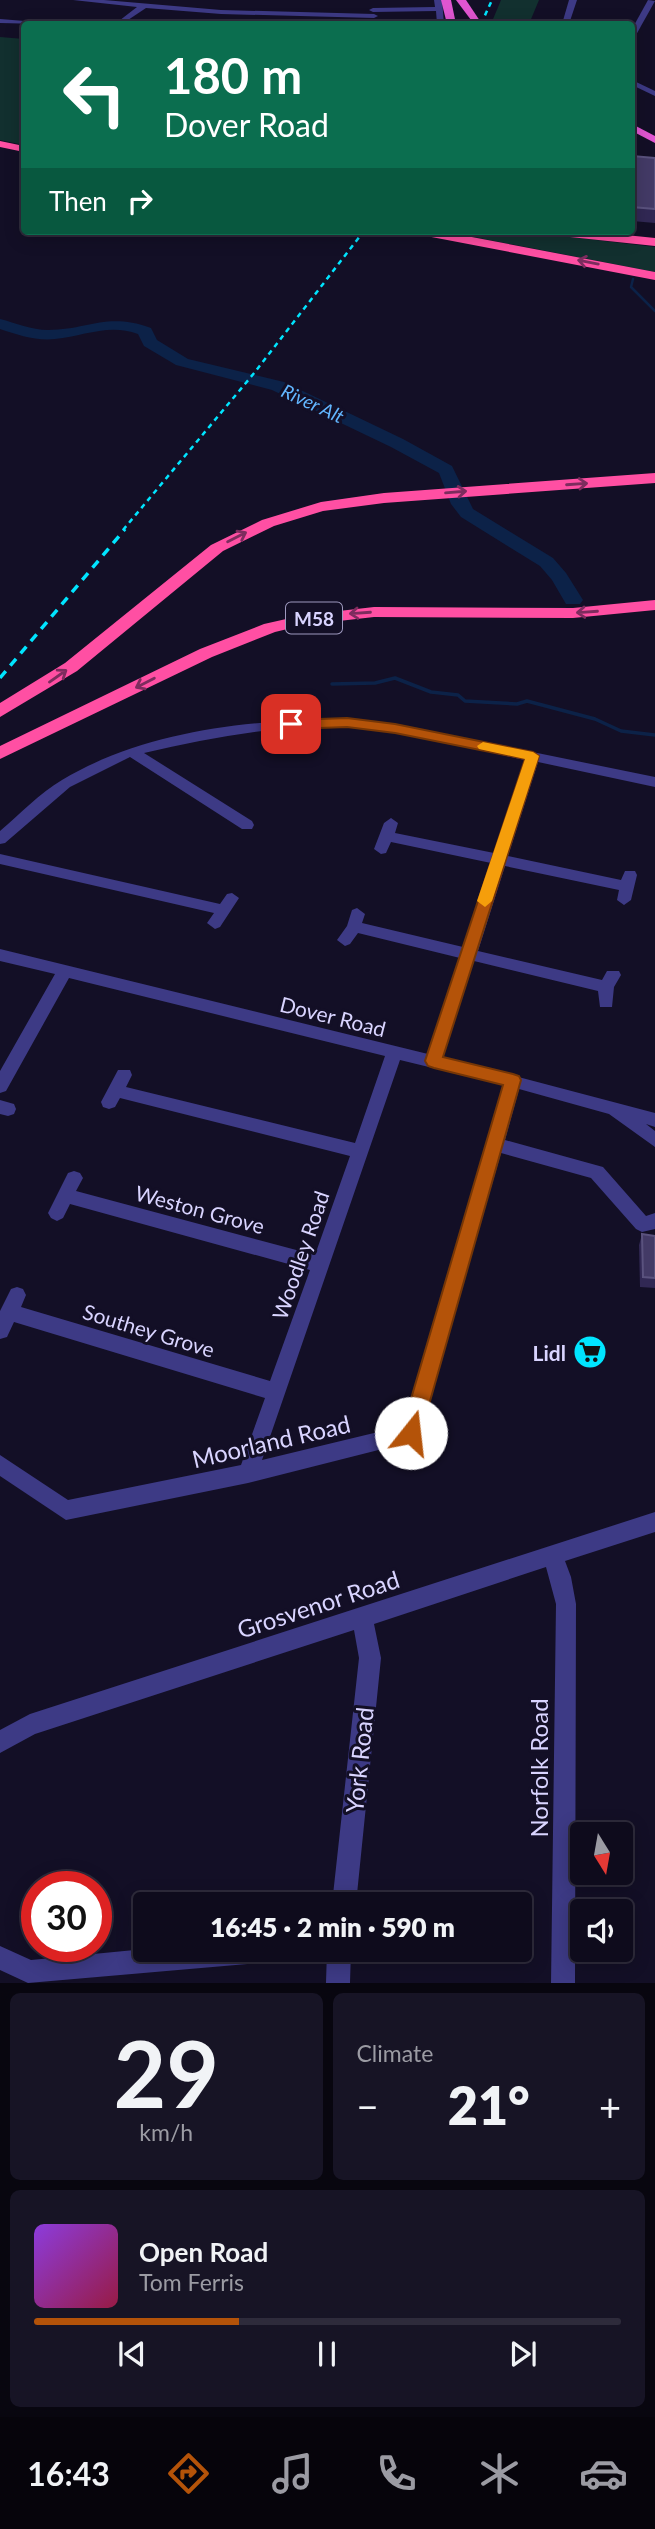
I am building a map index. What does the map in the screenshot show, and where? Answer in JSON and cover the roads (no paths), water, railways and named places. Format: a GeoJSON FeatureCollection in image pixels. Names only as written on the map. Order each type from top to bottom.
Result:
{"type":"FeatureCollection","features":[{"type":"Feature","properties":{"kind":"highway"},"geometry":{"type":"LineString","coordinates":[[446,0],[451,21]]}},
{"type":"Feature","properties":{"kind":"highway"},"geometry":{"type":"LineString","coordinates":[[461,0],[476,21]]}},
{"type":"Feature","properties":{"kind":"highway"},"geometry":{"type":"LineString","coordinates":[[635,129],[655,140]]}},
{"type":"Feature","properties":{"kind":"highway"},"geometry":{"type":"LineString","coordinates":[[635,138],[655,148]]}},
{"type":"Feature","properties":{"kind":"highway"},"geometry":{"type":"LineString","coordinates":[[0,144],[21,148]]}},
{"type":"Feature","properties":{"kind":"highway"},"geometry":{"type":"LineString","coordinates":[[0,153],[21,157]]}},
{"type":"Feature","properties":{"kind":"highway"},"geometry":{"type":"LineString","coordinates":[[442,235],[655,276]]}},
{"type":"Feature","properties":{"kind":"highway"},"geometry":{"type":"LineString","coordinates":[[589,235],[655,242]]}},
{"type":"Feature","properties":{"kind":"highway"},"geometry":{"type":"LineString","coordinates":[[0,711],[71,667],[193,565],[238,536],[291,515],[321,507],[429,495],[655,478]]}},
{"type":"Feature","properties":{"kind":"highway","name":"M58"},"geometry":{"type":"LineString","coordinates":[[0,752],[216,649],[270,628],[304,620],[374,612],[550,613],[655,605]]}},
{"type":"Feature","properties":{"kind":"street"},"geometry":{"type":"LineString","coordinates":[[77,0],[309,16],[374,17],[439,5]]}},
{"type":"Feature","properties":{"kind":"street"},"geometry":{"type":"LineString","coordinates":[[122,21],[153,0]]}},
{"type":"Feature","properties":{"kind":"street"},"geometry":{"type":"LineString","coordinates":[[370,0],[374,17]]}},
{"type":"Feature","properties":{"kind":"street"},"geometry":{"type":"LineString","coordinates":[[566,21],[573,0]]}},
{"type":"Feature","properties":{"kind":"street"},"geometry":{"type":"LineString","coordinates":[[635,30],[652,0]]}},
{"type":"Feature","properties":{"kind":"street"},"geometry":{"type":"LineString","coordinates":[[0,21],[21,23]]}},
{"type":"Feature","properties":{"kind":"street"},"geometry":{"type":"LineString","coordinates":[[635,84],[655,94]]}},
{"type":"Feature","properties":{"kind":"street"},"geometry":{"type":"LineString","coordinates":[[643,88],[655,85]]}},
{"type":"Feature","properties":{"kind":"street"},"geometry":{"type":"LineString","coordinates":[[0,839],[65,784],[131,751],[227,730],[347,722],[395,728],[655,782]]}},
{"type":"Feature","properties":{"kind":"street"},"geometry":{"type":"LineString","coordinates":[[131,751],[247,825]]}},
{"type":"Feature","properties":{"kind":"street"},"geometry":{"type":"LineString","coordinates":[[434,1061],[533,756]]}},
{"type":"Feature","properties":{"kind":"street"},"geometry":{"type":"LineString","coordinates":[[386,836],[627,887]]}},
{"type":"Feature","properties":{"kind":"street"},"geometry":{"type":"LineString","coordinates":[[0,859],[223,910]]}},
{"type":"Feature","properties":{"kind":"street"},"geometry":{"type":"LineString","coordinates":[[352,927],[608,988]]}},
{"type":"Feature","properties":{"kind":"street","name":"Dover Road"},"geometry":{"type":"LineString","coordinates":[[0,955],[513,1080],[655,1121]]}},
{"type":"Feature","properties":{"kind":"street"},"geometry":{"type":"LineString","coordinates":[[0,1086],[65,971]]}},
{"type":"Feature","properties":{"kind":"street","name":"Woodley Road"},"geometry":{"type":"LineString","coordinates":[[248,1473],[395,1052]]}},
{"type":"Feature","properties":{"kind":"street","name":"Moorland Road"},"geometry":{"type":"LineString","coordinates":[[0,1464],[66,1510],[248,1473],[411,1433],[513,1080]]}},
{"type":"Feature","properties":{"kind":"street"},"geometry":{"type":"LineString","coordinates":[[116,1089],[361,1152]]}},
{"type":"Feature","properties":{"kind":"street"},"geometry":{"type":"LineString","coordinates":[[608,1107],[655,1140]]}},
{"type":"Feature","properties":{"kind":"street"},"geometry":{"type":"LineString","coordinates":[[495,1144],[597,1172],[642,1224],[655,1221]]}},
{"type":"Feature","properties":{"kind":"street"},"geometry":{"type":"LineString","coordinates":[[57,1213],[74,1178]]}},
{"type":"Feature","properties":{"kind":"street","name":"Weston Grove"},"geometry":{"type":"LineString","coordinates":[[67,1196],[321,1265]]}},
{"type":"Feature","properties":{"kind":"street","name":"Southey Grove"},"geometry":{"type":"LineString","coordinates":[[0,1331],[13,1303],[276,1392]]}},
{"type":"Feature","properties":{"kind":"street","name":"Grosvenor Road"},"geometry":{"type":"LineString","coordinates":[[0,1742],[30,1725],[655,1522]]}},
{"type":"Feature","properties":{"kind":"street","name":"Norfolk Road"},"geometry":{"type":"LineString","coordinates":[[552,1556],[561,1577],[566,1604],[564,1983]]}},
{"type":"Feature","properties":{"kind":"street","name":"York Road"},"geometry":{"type":"LineString","coordinates":[[345,1892],[370,1658],[362,1617]]}},
{"type":"Feature","properties":{"kind":"street"},"geometry":{"type":"LineString","coordinates":[[0,1958],[30,1972],[139,1962]]}},
{"type":"Feature","properties":{"kind":"street"},"geometry":{"type":"LineString","coordinates":[[338,1983],[339,1962]]}},
{"type":"Feature","properties":{"kind":"waterway"},"geometry":{"type":"LineString","coordinates":[[633,279],[631,287],[655,311]]}},
{"type":"Feature","properties":{"kind":"waterway","name":"River Alt"},"geometry":{"type":"LineString","coordinates":[[0,324],[44,335],[112,324],[133,327],[145,331],[150,343],[182,362],[278,386],[397,443],[446,470],[460,504],[467,513],[546,562],[560,577],[573,600]]}},
{"type":"Feature","properties":{"kind":"waterway"},"geometry":{"type":"LineString","coordinates":[[332,684],[375,683],[395,678],[431,692],[458,695],[465,701],[517,704],[527,701],[595,719],[621,731],[655,735]]}},
{"type":"Feature","properties":{"kind":"railway"},"geometry":{"type":"LineString","coordinates":[[482,21],[492,0]]}},
{"type":"Feature","properties":{"kind":"railway"},"geometry":{"type":"LineString","coordinates":[[123,530],[255,372],[361,235]]}},
{"type":"Feature","properties":{"kind":"railway"},"geometry":{"type":"LineString","coordinates":[[0,678],[125,529]]}},
{"type":"Feature","properties":{"kind":"place","name":"Lidl"},"geometry":{"type":"Point","coordinates":[590,1352]}}]}
